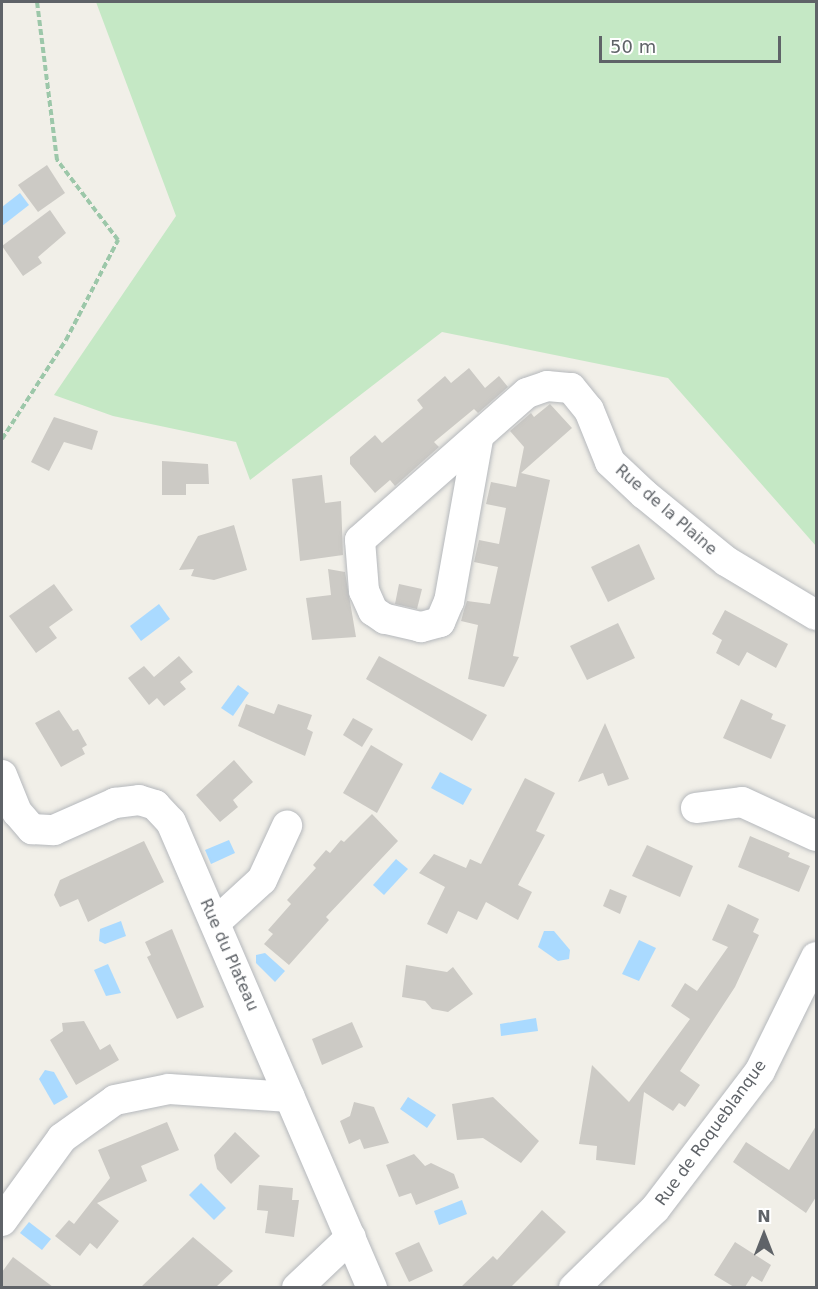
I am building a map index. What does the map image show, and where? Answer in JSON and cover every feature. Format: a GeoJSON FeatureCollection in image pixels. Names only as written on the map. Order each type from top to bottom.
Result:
{"type":"FeatureCollection","features":[{"type":"Feature","properties":{"kind":"street","name":"Rue de la Plaine"},"geometry":{"type":"LineString","coordinates":[[478,439],[527,393],[547,386],[571,388],[589,410],[610,462],[644,494],[726,561],[816,615]]}},
{"type":"Feature","properties":{"kind":"street"},"geometry":{"type":"LineString","coordinates":[[478,439],[449,601],[440,622],[421,627],[385,619],[373,611],[364,591],[360,540],[478,439]]}},
{"type":"Feature","properties":{"kind":"street","name":"Rue du Plateau"},"geometry":{"type":"LineString","coordinates":[[2,775],[17,812],[32,829],[54,830],[115,802],[139,800],[155,805],[171,822],[372,1287]]}},
{"type":"Feature","properties":{"kind":"street"},"geometry":{"type":"LineString","coordinates":[[696,808],[742,802],[816,836]]}},
{"type":"Feature","properties":{"kind":"street"},"geometry":{"type":"LineString","coordinates":[[216,922],[262,880],[287,826]]}},
{"type":"Feature","properties":{"kind":"street","name":"Rue de Roqueblanque"},"geometry":{"type":"LineString","coordinates":[[574,1287],[655,1209],[760,1071],[816,957]]}},
{"type":"Feature","properties":{"kind":"street"},"geometry":{"type":"LineString","coordinates":[[2,1221],[62,1138],[115,1100],[169,1089],[290,1097]]}},
{"type":"Feature","properties":{"kind":"street"},"geometry":{"type":"LineString","coordinates":[[297,1287],[351,1237]]}},
{"type":"Feature","properties":{"kind":"path"},"geometry":{"type":"LineString","coordinates":[[2,439],[66,340],[118,240],[57,160],[36,2]]}},
{"type":"Feature","properties":{"kind":"green space"},"geometry":{"type":"Polygon","coordinates":[[[96,2],[816,2],[816,546],[668,378],[442,332],[250,480],[236,442],[113,416],[54,395],[176,216],[96,2]]]}},
{"type":"Feature","properties":{"kind":"water"},"geometry":{"type":"Polygon","coordinates":[[[20,193],[29,205],[2,226],[2,207],[20,193]]]}},
{"type":"Feature","properties":{"kind":"water"},"geometry":{"type":"Polygon","coordinates":[[[159,604],[170,619],[141,641],[130,626],[159,604]]]}},
{"type":"Feature","properties":{"kind":"water"},"geometry":{"type":"Polygon","coordinates":[[[238,685],[249,693],[233,716],[221,708],[238,685]]]}},
{"type":"Feature","properties":{"kind":"water"},"geometry":{"type":"Polygon","coordinates":[[[440,772],[472,789],[463,805],[431,788],[440,772]]]}},
{"type":"Feature","properties":{"kind":"water"},"geometry":{"type":"Polygon","coordinates":[[[229,840],[235,853],[211,864],[205,850],[229,840]]]}},
{"type":"Feature","properties":{"kind":"water"},"geometry":{"type":"Polygon","coordinates":[[[396,859],[408,869],[384,895],[373,885],[396,859]]]}},
{"type":"Feature","properties":{"kind":"water"},"geometry":{"type":"Polygon","coordinates":[[[121,921],[126,936],[105,944],[99,941],[100,929],[121,921]]]}},
{"type":"Feature","properties":{"kind":"water"},"geometry":{"type":"Polygon","coordinates":[[[544,931],[554,931],[570,950],[569,959],[558,961],[538,947],[544,931]]]}},
{"type":"Feature","properties":{"kind":"water"},"geometry":{"type":"Polygon","coordinates":[[[639,940],[656,948],[639,981],[622,974],[639,940]]]}},
{"type":"Feature","properties":{"kind":"water"},"geometry":{"type":"Polygon","coordinates":[[[265,953],[285,971],[275,982],[256,963],[256,955],[265,953]]]}},
{"type":"Feature","properties":{"kind":"water"},"geometry":{"type":"Polygon","coordinates":[[[108,964],[121,993],[106,996],[94,970],[108,964]]]}},
{"type":"Feature","properties":{"kind":"water"},"geometry":{"type":"Polygon","coordinates":[[[536,1018],[538,1031],[501,1036],[500,1024],[536,1018]]]}},
{"type":"Feature","properties":{"kind":"water"},"geometry":{"type":"Polygon","coordinates":[[[45,1070],[54,1072],[68,1097],[54,1105],[39,1079],[45,1070]]]}},
{"type":"Feature","properties":{"kind":"water"},"geometry":{"type":"Polygon","coordinates":[[[408,1097],[436,1115],[427,1128],[400,1109],[408,1097]]]}},
{"type":"Feature","properties":{"kind":"water"},"geometry":{"type":"Polygon","coordinates":[[[201,1183],[226,1208],[214,1220],[189,1195],[201,1183]]]}},
{"type":"Feature","properties":{"kind":"water"},"geometry":{"type":"Polygon","coordinates":[[[462,1200],[467,1214],[439,1225],[434,1211],[462,1200]]]}},
{"type":"Feature","properties":{"kind":"water"},"geometry":{"type":"Polygon","coordinates":[[[29,1222],[51,1239],[42,1250],[20,1233],[29,1222]]]}},
{"type":"Feature","properties":{"kind":"building"},"geometry":{"type":"Polygon","coordinates":[[[47,165],[65,193],[38,212],[18,185],[47,165]]]}},
{"type":"Feature","properties":{"kind":"building"},"geometry":{"type":"Polygon","coordinates":[[[50,210],[66,233],[38,257],[42,263],[23,276],[2,246],[50,210]]]}},
{"type":"Feature","properties":{"kind":"building"},"geometry":{"type":"Polygon","coordinates":[[[469,368],[485,388],[499,376],[508,387],[478,413],[474,409],[434,442],[439,447],[395,486],[390,480],[375,493],[350,464],[350,457],[375,435],[382,443],[423,408],[417,400],[445,376],[451,383],[469,368]]]}},
{"type":"Feature","properties":{"kind":"building"},"geometry":{"type":"Polygon","coordinates":[[[550,404],[572,428],[521,473],[550,480],[513,656],[519,657],[504,687],[468,679],[478,625],[461,621],[467,601],[490,604],[498,567],[474,562],[479,540],[499,544],[506,508],[486,504],[491,482],[516,487],[524,447],[510,431],[531,413],[534,417],[550,404]]]}},
{"type":"Feature","properties":{"kind":"building"},"geometry":{"type":"Polygon","coordinates":[[[54,417],[98,431],[92,450],[64,442],[49,471],[31,462],[54,417]]]}},
{"type":"Feature","properties":{"kind":"building"},"geometry":{"type":"Polygon","coordinates":[[[162,461],[208,464],[209,484],[186,484],[186,495],[162,495],[162,461]]]}},
{"type":"Feature","properties":{"kind":"building"},"geometry":{"type":"Polygon","coordinates":[[[322,475],[325,503],[341,501],[343,555],[300,561],[292,479],[322,475]]]}},
{"type":"Feature","properties":{"kind":"building"},"geometry":{"type":"Polygon","coordinates":[[[234,525],[247,570],[214,580],[191,576],[194,569],[179,570],[198,536],[234,525]]]}},
{"type":"Feature","properties":{"kind":"building"},"geometry":{"type":"Polygon","coordinates":[[[639,544],[655,579],[608,602],[591,567],[639,544]]]}},
{"type":"Feature","properties":{"kind":"building"},"geometry":{"type":"Polygon","coordinates":[[[328,569],[345,572],[356,637],[312,640],[306,598],[331,595],[328,569]]]}},
{"type":"Feature","properties":{"kind":"building"},"geometry":{"type":"Polygon","coordinates":[[[54,584],[73,610],[49,627],[57,638],[36,653],[9,616],[54,584]]]}},
{"type":"Feature","properties":{"kind":"building"},"geometry":{"type":"Polygon","coordinates":[[[399,584],[422,589],[417,609],[395,604],[399,584]]]}},
{"type":"Feature","properties":{"kind":"building"},"geometry":{"type":"Polygon","coordinates":[[[725,610],[788,644],[776,668],[747,652],[739,666],[716,653],[722,640],[712,634],[725,610]]]}},
{"type":"Feature","properties":{"kind":"building"},"geometry":{"type":"Polygon","coordinates":[[[618,623],[635,658],[587,680],[570,646],[618,623]]]}},
{"type":"Feature","properties":{"kind":"building"},"geometry":{"type":"Polygon","coordinates":[[[179,656],[193,672],[180,682],[186,689],[164,706],[157,698],[149,705],[128,678],[144,666],[154,677],[179,656]]]}},
{"type":"Feature","properties":{"kind":"building"},"geometry":{"type":"Polygon","coordinates":[[[379,656],[487,715],[472,741],[366,679],[379,656]]]}},
{"type":"Feature","properties":{"kind":"building"},"geometry":{"type":"Polygon","coordinates":[[[741,699],[773,714],[771,719],[786,725],[771,759],[723,738],[741,699]]]}},
{"type":"Feature","properties":{"kind":"building"},"geometry":{"type":"Polygon","coordinates":[[[246,704],[274,714],[278,704],[312,715],[307,729],[313,732],[305,756],[238,726],[246,704]]]}},
{"type":"Feature","properties":{"kind":"building"},"geometry":{"type":"Polygon","coordinates":[[[59,710],[73,731],[78,729],[87,745],[82,748],[85,754],[61,767],[35,723],[59,710]]]}},
{"type":"Feature","properties":{"kind":"building"},"geometry":{"type":"Polygon","coordinates":[[[353,718],[373,729],[362,747],[343,735],[353,718]]]}},
{"type":"Feature","properties":{"kind":"building"},"geometry":{"type":"Polygon","coordinates":[[[605,723],[629,779],[608,786],[603,773],[578,782],[605,723]]]}},
{"type":"Feature","properties":{"kind":"building"},"geometry":{"type":"Polygon","coordinates":[[[371,745],[403,764],[377,813],[343,793],[371,745]]]}},
{"type":"Feature","properties":{"kind":"building"},"geometry":{"type":"Polygon","coordinates":[[[234,760],[253,782],[233,800],[238,807],[220,822],[196,795],[234,760]]]}},
{"type":"Feature","properties":{"kind":"building"},"geometry":{"type":"Polygon","coordinates":[[[525,778],[555,793],[536,831],[545,835],[518,885],[532,892],[518,920],[486,902],[477,920],[458,911],[447,934],[427,924],[445,887],[419,873],[434,854],[466,868],[470,859],[481,864],[525,778]]]}},
{"type":"Feature","properties":{"kind":"building"},"geometry":{"type":"Polygon","coordinates":[[[372,814],[398,841],[326,917],[329,920],[289,965],[264,944],[273,934],[268,930],[291,904],[287,900],[316,868],[313,865],[326,850],[330,853],[341,840],[344,842],[372,814]]]}},
{"type":"Feature","properties":{"kind":"building"},"geometry":{"type":"Polygon","coordinates":[[[750,836],[790,853],[788,857],[810,866],[799,892],[738,867],[750,836]]]}},
{"type":"Feature","properties":{"kind":"building"},"geometry":{"type":"Polygon","coordinates":[[[144,841],[164,882],[88,922],[78,899],[60,907],[54,895],[60,880],[144,841]]]}},
{"type":"Feature","properties":{"kind":"building"},"geometry":{"type":"Polygon","coordinates":[[[647,845],[693,866],[680,897],[632,876],[647,845]]]}},
{"type":"Feature","properties":{"kind":"building"},"geometry":{"type":"Polygon","coordinates":[[[610,889],[627,896],[620,914],[603,906],[610,889]]]}},
{"type":"Feature","properties":{"kind":"building"},"geometry":{"type":"Polygon","coordinates":[[[728,904],[759,919],[753,932],[759,935],[735,987],[680,1071],[700,1085],[685,1107],[679,1103],[673,1111],[644,1092],[635,1165],[596,1160],[597,1146],[579,1144],[592,1065],[629,1102],[690,1019],[671,1006],[685,983],[697,991],[728,947],[712,940],[728,904]]]}},
{"type":"Feature","properties":{"kind":"building"},"geometry":{"type":"Polygon","coordinates":[[[172,929],[204,1007],[177,1019],[147,957],[151,955],[145,942],[172,929]]]}},
{"type":"Feature","properties":{"kind":"building"},"geometry":{"type":"Polygon","coordinates":[[[406,965],[447,972],[453,967],[473,994],[448,1012],[432,1009],[425,1001],[402,997],[406,965]]]}},
{"type":"Feature","properties":{"kind":"building"},"geometry":{"type":"Polygon","coordinates":[[[84,1021],[100,1050],[110,1044],[119,1060],[76,1085],[50,1040],[63,1031],[62,1023],[84,1021]]]}},
{"type":"Feature","properties":{"kind":"building"},"geometry":{"type":"Polygon","coordinates":[[[352,1022],[363,1047],[322,1065],[312,1039],[352,1022]]]}},
{"type":"Feature","properties":{"kind":"building"},"geometry":{"type":"Polygon","coordinates":[[[493,1097],[539,1141],[521,1163],[483,1138],[457,1140],[452,1104],[493,1097]]]}},
{"type":"Feature","properties":{"kind":"building"},"geometry":{"type":"Polygon","coordinates":[[[354,1102],[374,1107],[389,1143],[364,1149],[360,1139],[349,1144],[340,1121],[350,1116],[354,1102]]]}},
{"type":"Feature","properties":{"kind":"building"},"geometry":{"type":"Polygon","coordinates":[[[167,1122],[179,1150],[141,1166],[147,1181],[97,1203],[119,1221],[97,1249],[90,1243],[80,1256],[55,1236],[69,1220],[74,1224],[110,1178],[98,1150],[167,1122]]]}},
{"type":"Feature","properties":{"kind":"building"},"geometry":{"type":"Polygon","coordinates":[[[816,1126],[816,1197],[806,1213],[733,1162],[746,1142],[789,1170],[816,1126]]]}},
{"type":"Feature","properties":{"kind":"building"},"geometry":{"type":"Polygon","coordinates":[[[235,1132],[260,1156],[231,1184],[217,1169],[214,1155],[235,1132]]]}},
{"type":"Feature","properties":{"kind":"building"},"geometry":{"type":"Polygon","coordinates":[[[414,1154],[425,1166],[431,1163],[454,1174],[459,1188],[416,1205],[411,1193],[399,1197],[386,1165],[414,1154]]]}},
{"type":"Feature","properties":{"kind":"building"},"geometry":{"type":"Polygon","coordinates":[[[259,1185],[293,1188],[292,1200],[299,1200],[294,1237],[265,1233],[268,1211],[257,1210],[259,1185]]]}},
{"type":"Feature","properties":{"kind":"building"},"geometry":{"type":"Polygon","coordinates":[[[542,1210],[566,1232],[511,1287],[461,1287],[493,1256],[497,1260],[542,1210]]]}},
{"type":"Feature","properties":{"kind":"building"},"geometry":{"type":"Polygon","coordinates":[[[193,1237],[233,1271],[216,1287],[141,1287],[193,1237]]]}},
{"type":"Feature","properties":{"kind":"building"},"geometry":{"type":"Polygon","coordinates":[[[419,1242],[433,1271],[409,1282],[395,1253],[419,1242]]]}},
{"type":"Feature","properties":{"kind":"building"},"geometry":{"type":"Polygon","coordinates":[[[735,1242],[771,1265],[762,1282],[752,1276],[745,1287],[734,1287],[714,1275],[735,1242]]]}},
{"type":"Feature","properties":{"kind":"building"},"geometry":{"type":"Polygon","coordinates":[[[13,1257],[53,1287],[2,1287],[2,1272],[13,1257]]]}}]}
